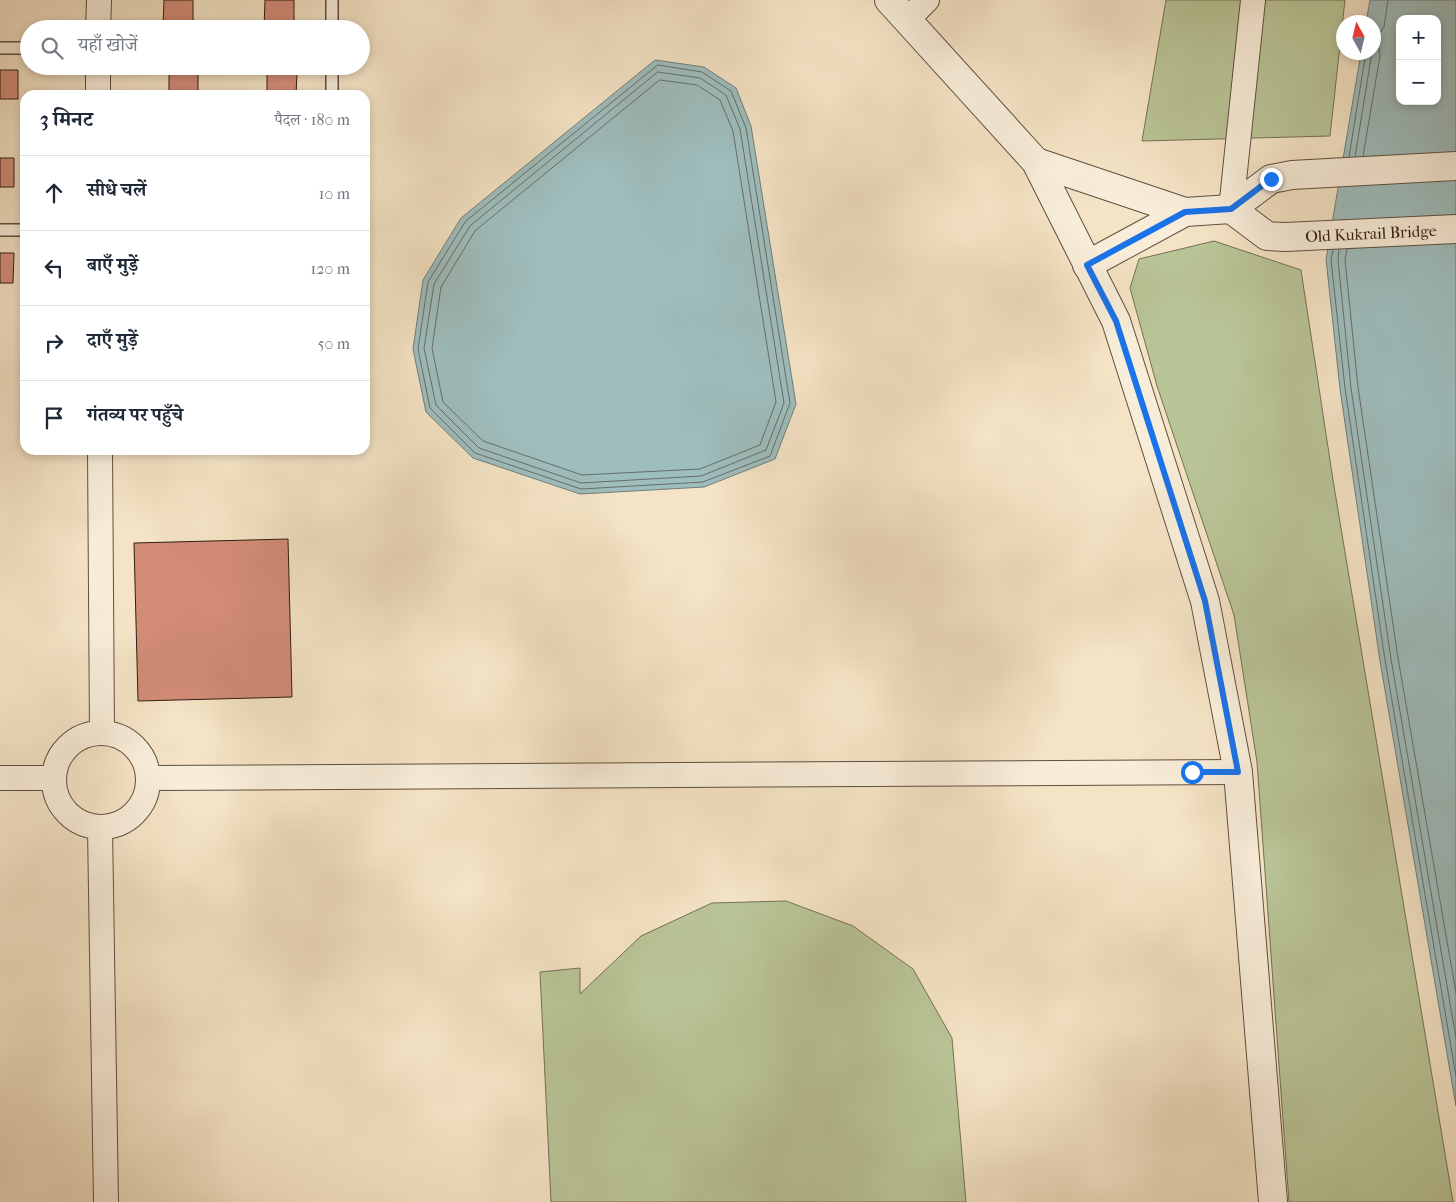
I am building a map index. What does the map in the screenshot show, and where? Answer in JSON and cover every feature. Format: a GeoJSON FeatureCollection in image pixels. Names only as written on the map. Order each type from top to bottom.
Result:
{"type":"FeatureCollection","features":[{"type":"Feature","properties":{"kind":"street"},"geometry":{"type":"LineString","coordinates":[[98,20],[99,0]]}},
{"type":"Feature","properties":{"kind":"street"},"geometry":{"type":"LineString","coordinates":[[889,0],[1036,162],[1116,321],[1205,601],[1238,772],[1273,1202]]}},
{"type":"Feature","properties":{"kind":"street"},"geometry":{"type":"LineString","coordinates":[[907,20],[927,0]]}},
{"type":"Feature","properties":{"kind":"street"},"geometry":{"type":"LineString","coordinates":[[1231,209],[1253,0]]}},
{"type":"Feature","properties":{"kind":"street"},"geometry":{"type":"LineString","coordinates":[[98,75],[98,90]]}},
{"type":"Feature","properties":{"kind":"street"},"geometry":{"type":"LineString","coordinates":[[1036,162],[1185,212],[1231,209],[1271,179],[1292,175],[1456,166]]}},
{"type":"Feature","properties":{"kind":"street","name":"Old Kukrail Bridge"},"geometry":{"type":"LineString","coordinates":[[1231,209],[1267,236],[1285,237],[1456,229]]}},
{"type":"Feature","properties":{"kind":"street"},"geometry":{"type":"LineString","coordinates":[[1087,265],[1185,212]]}},
{"type":"Feature","properties":{"kind":"street"},"geometry":{"type":"LineString","coordinates":[[100,455],[102,732]]}},
{"type":"Feature","properties":{"kind":"street"},"geometry":{"type":"LineString","coordinates":[[102,732],[120,736],[136,747],[146,762],[149,778],[144,800],[134,814],[113,826],[100,828],[84,824],[66,812],[56,796],[54,778],[57,762],[68,745],[86,735],[102,732]]}},
{"type":"Feature","properties":{"kind":"street"},"geometry":{"type":"LineString","coordinates":[[149,778],[1238,772]]}},
{"type":"Feature","properties":{"kind":"street"},"geometry":{"type":"LineString","coordinates":[[0,778],[54,778]]}},
{"type":"Feature","properties":{"kind":"street"},"geometry":{"type":"LineString","coordinates":[[100,828],[106,1202]]}},
{"type":"Feature","properties":{"kind":"lane"},"geometry":{"type":"LineString","coordinates":[[332,0],[332,20]]}},
{"type":"Feature","properties":{"kind":"lane"},"geometry":{"type":"LineString","coordinates":[[0,48],[20,48]]}},
{"type":"Feature","properties":{"kind":"lane"},"geometry":{"type":"LineString","coordinates":[[332,75],[332,90]]}},
{"type":"Feature","properties":{"kind":"lane"},"geometry":{"type":"LineString","coordinates":[[0,230],[20,230]]}},
{"type":"Feature","properties":{"kind":"green space"},"geometry":{"type":"Polygon","coordinates":[[[1166,0],[1345,0],[1343,15],[1336,15],[1336,60],[1338,60],[1330,136],[1142,141],[1166,0]]]}},
{"type":"Feature","properties":{"kind":"green space"},"geometry":{"type":"Polygon","coordinates":[[[1214,241],[1301,270],[1333,480],[1453,1202],[1289,1202],[1257,762],[1234,615],[1157,386],[1130,288],[1139,259],[1214,241]]]}},
{"type":"Feature","properties":{"kind":"green space"},"geometry":{"type":"Polygon","coordinates":[[[786,901],[853,926],[913,969],[952,1038],[966,1202],[551,1202],[540,972],[580,968],[580,994],[641,936],[712,903],[786,901]]]}},
{"type":"Feature","properties":{"kind":"water"},"geometry":{"type":"Polygon","coordinates":[[[1370,0],[1456,0],[1456,1106],[1380,661],[1340,389],[1326,259],[1360,60],[1381,60],[1381,15],[1367,15],[1370,0]]]}},
{"type":"Feature","properties":{"kind":"water"},"geometry":{"type":"Polygon","coordinates":[[[655,60],[704,67],[736,88],[751,126],[796,404],[775,459],[704,487],[580,494],[473,458],[426,412],[413,349],[423,280],[461,218],[655,60]]]}},
{"type":"Feature","properties":{"kind":"building"},"geometry":{"type":"Polygon","coordinates":[[[164,0],[193,0],[193,20],[163,20],[164,0]]]}},
{"type":"Feature","properties":{"kind":"building"},"geometry":{"type":"Polygon","coordinates":[[[265,0],[294,0],[294,20],[264,20],[265,0]]]}},
{"type":"Feature","properties":{"kind":"building"},"geometry":{"type":"Polygon","coordinates":[[[0,70],[18,70],[18,99],[0,99],[0,70]]]}},
{"type":"Feature","properties":{"kind":"building"},"geometry":{"type":"Polygon","coordinates":[[[169,75],[198,75],[198,90],[169,90],[169,75]]]}},
{"type":"Feature","properties":{"kind":"building"},"geometry":{"type":"Polygon","coordinates":[[[267,75],[297,75],[296,90],[267,90],[267,75]]]}},
{"type":"Feature","properties":{"kind":"building"},"geometry":{"type":"Polygon","coordinates":[[[0,158],[14,158],[14,187],[0,187],[0,158]]]}},
{"type":"Feature","properties":{"kind":"building"},"geometry":{"type":"Polygon","coordinates":[[[0,253],[14,253],[13,283],[0,283],[0,253]]]}},
{"type":"Feature","properties":{"kind":"building"},"geometry":{"type":"Polygon","coordinates":[[[288,539],[292,697],[138,701],[134,543],[288,539]]]}},
{"type":"Feature","properties":{"kind":"route"},"geometry":{"type":"LineString","coordinates":[[1192,772],[1238,772],[1205,601],[1116,321],[1087,265],[1185,212],[1231,209],[1271,179]]}}]}
